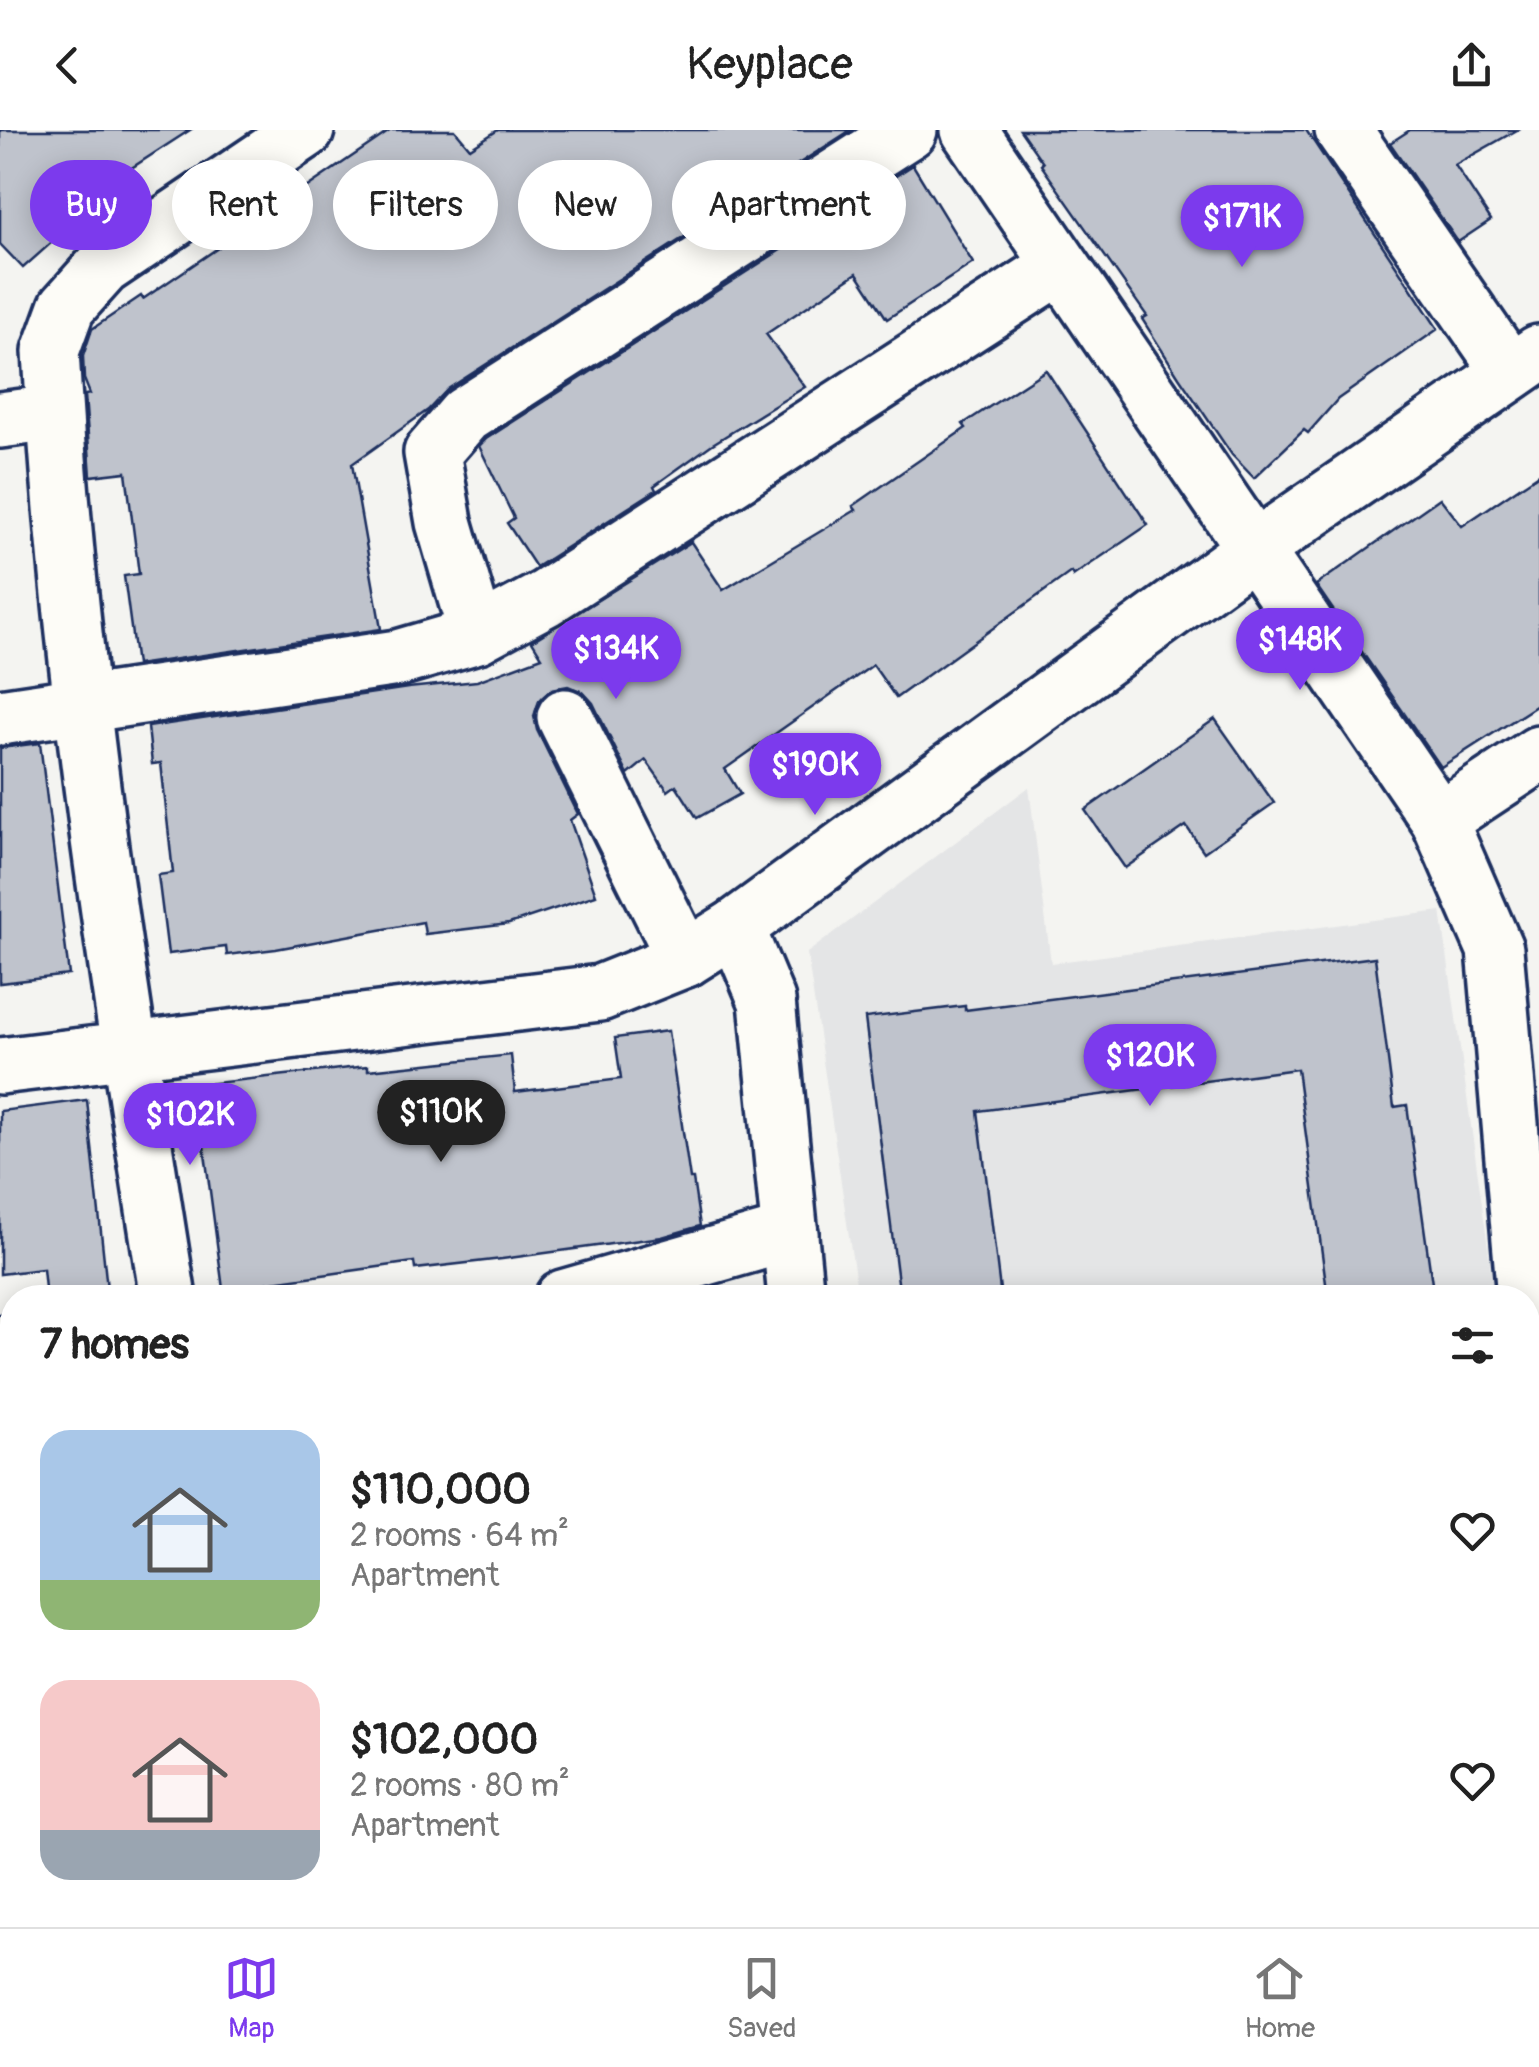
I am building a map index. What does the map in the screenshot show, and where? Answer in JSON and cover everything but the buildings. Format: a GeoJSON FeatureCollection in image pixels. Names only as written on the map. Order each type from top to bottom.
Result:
{"type":"FeatureCollection","features":[{"type":"Feature","properties":{"kind":"street"},"geometry":{"type":"LineString","coordinates":[[166,1285],[81,706],[51,351],[67,307],[103,267],[306,130]]}},
{"type":"Feature","properties":{"kind":"street"},"geometry":{"type":"LineString","coordinates":[[477,635],[444,522],[432,453],[464,415],[909,130]]}},
{"type":"Feature","properties":{"kind":"street"},"geometry":{"type":"LineString","coordinates":[[969,130],[1439,820],[1495,949],[1524,1285]]}},
{"type":"Feature","properties":{"kind":"street"},"geometry":{"type":"LineString","coordinates":[[0,1066],[600,994],[685,959],[736,927],[1253,550],[1524,362],[1343,130]]}},
{"type":"Feature","properties":{"kind":"street"},"geometry":{"type":"LineString","coordinates":[[0,717],[398,658],[477,635],[546,598],[1060,266]]}},
{"type":"Feature","properties":{"kind":"street"},"geometry":{"type":"LineString","coordinates":[[0,420],[54,413]]}},
{"type":"Feature","properties":{"kind":"street"},"geometry":{"type":"LineString","coordinates":[[565,717],[685,959]]}},
{"type":"Feature","properties":{"kind":"street"},"geometry":{"type":"LineString","coordinates":[[1439,820],[1539,754]]}},
{"type":"Feature","properties":{"kind":"street"},"geometry":{"type":"LineString","coordinates":[[736,927],[767,1001],[795,1285]]}},
{"type":"Feature","properties":{"kind":"street"},"geometry":{"type":"LineString","coordinates":[[608,1285],[790,1233]]}},
{"type":"Feature","properties":{"kind":"shaded area"},"geometry":{"type":"Polygon","coordinates":[[[1029,787],[1051,963],[1441,911],[1493,1285],[856,1285],[807,953],[1029,787]]]}}]}
